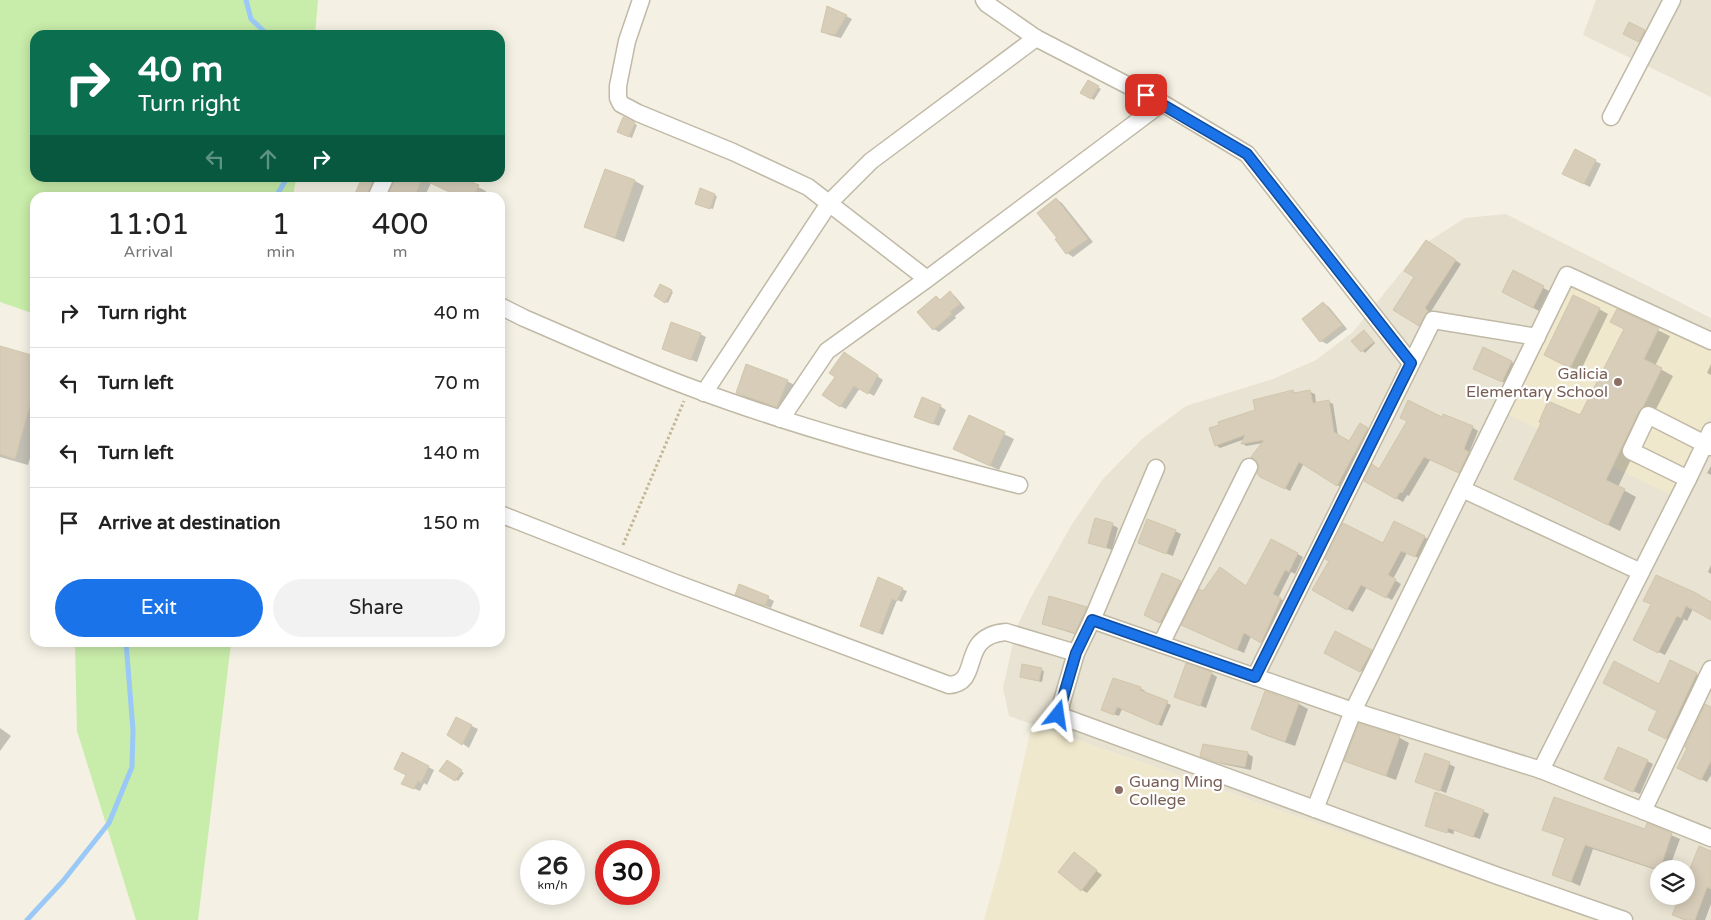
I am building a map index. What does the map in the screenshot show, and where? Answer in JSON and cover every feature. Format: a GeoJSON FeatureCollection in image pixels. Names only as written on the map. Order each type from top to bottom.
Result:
{"type":"FeatureCollection","features":[{"type":"Feature","properties":{"kind":"street"},"geometry":{"type":"LineString","coordinates":[[641,0],[627,41],[618,86],[618,98],[621,104],[638,113],[733,152],[808,187],[830,202],[927,280]]}},
{"type":"Feature","properties":{"kind":"street"},"geometry":{"type":"LineString","coordinates":[[984,0],[1036,38],[1162,103],[1247,154],[1411,363]]}},
{"type":"Feature","properties":{"kind":"street"},"geometry":{"type":"LineString","coordinates":[[1611,117],[1672,0]]}},
{"type":"Feature","properties":{"kind":"street"},"geometry":{"type":"LineString","coordinates":[[697,390],[830,202],[871,161],[1036,38]]}},
{"type":"Feature","properties":{"kind":"street"},"geometry":{"type":"LineString","coordinates":[[781,419],[827,351],[927,280],[1162,103]]}},
{"type":"Feature","properties":{"kind":"street"},"geometry":{"type":"LineString","coordinates":[[1315,809],[1353,711],[1568,275],[1711,341]]}},
{"type":"Feature","properties":{"kind":"street"},"geometry":{"type":"LineString","coordinates":[[505,308],[697,390],[781,419],[905,456],[1019,485]]}},
{"type":"Feature","properties":{"kind":"street"},"geometry":{"type":"LineString","coordinates":[[1255,677],[1433,320],[1537,338]]}},
{"type":"Feature","properties":{"kind":"street"},"geometry":{"type":"LineString","coordinates":[[1541,770],[1709,441],[1648,416],[1631,451],[1688,479]]}},
{"type":"Feature","properties":{"kind":"street"},"geometry":{"type":"LineString","coordinates":[[1162,644],[1249,467]]}},
{"type":"Feature","properties":{"kind":"street"},"geometry":{"type":"LineString","coordinates":[[1156,468],[1092,620],[1076,653],[1058,715],[1498,876],[1624,920]]}},
{"type":"Feature","properties":{"kind":"street"},"geometry":{"type":"LineString","coordinates":[[1462,489],[1641,572]]}},
{"type":"Feature","properties":{"kind":"street"},"geometry":{"type":"LineString","coordinates":[[505,516],[673,582],[949,685],[962,681],[967,675],[975,648],[984,638],[996,633],[1006,632],[1076,653]]}},
{"type":"Feature","properties":{"kind":"street"},"geometry":{"type":"LineString","coordinates":[[1092,620],[1353,711],[1541,770],[1711,838]]}},
{"type":"Feature","properties":{"kind":"street"},"geometry":{"type":"LineString","coordinates":[[1643,811],[1705,696],[1711,669]]}},
{"type":"Feature","properties":{"kind":"path"},"geometry":{"type":"LineString","coordinates":[[616,559],[697,390]]}},
{"type":"Feature","properties":{"kind":"shaded area"},"geometry":{"type":"Polygon","coordinates":[[[1596,0],[1711,0],[1711,97],[1583,35],[1596,0]]]}},
{"type":"Feature","properties":{"kind":"shaded area"},"geometry":{"type":"Polygon","coordinates":[[[1506,214],[1711,318],[1711,920],[1593,920],[1009,716],[1003,688],[1016,629],[1030,599],[1072,524],[1103,479],[1143,438],[1186,406],[1273,379],[1316,360],[1353,332],[1424,244],[1465,218],[1506,214]]]}},
{"type":"Feature","properties":{"kind":"shaded area","name":"Galicia Elementary School"},"geometry":{"type":"Polygon","coordinates":[[[1574,282],[1711,350],[1711,414],[1671,495],[1509,415],[1574,282]]]}},
{"type":"Feature","properties":{"kind":"shaded area","name":"Guang Ming College"},"geometry":{"type":"Polygon","coordinates":[[[1032,724],[1593,920],[984,920],[1002,856],[1032,724]]]}},
{"type":"Feature","properties":{"kind":"green space"},"geometry":{"type":"Polygon","coordinates":[[[0,0],[318,0],[315,30],[30,30],[30,182],[295,182],[294,192],[30,192],[30,312],[0,302],[0,0]]]}},
{"type":"Feature","properties":{"kind":"green space"},"geometry":{"type":"Polygon","coordinates":[[[75,647],[231,647],[198,920],[136,920],[77,731],[75,647]]]}},
{"type":"Feature","properties":{"kind":"building"},"geometry":{"type":"Polygon","coordinates":[[[827,6],[847,15],[835,35],[821,32],[827,6]]]}},
{"type":"Feature","properties":{"kind":"building"},"geometry":{"type":"Polygon","coordinates":[[[1629,22],[1645,30],[1639,42],[1623,34],[1629,22]]]}},
{"type":"Feature","properties":{"kind":"building"},"geometry":{"type":"Polygon","coordinates":[[[1088,80],[1099,86],[1091,99],[1080,93],[1088,80]]]}},
{"type":"Feature","properties":{"kind":"building"},"geometry":{"type":"Polygon","coordinates":[[[623,117],[635,123],[629,137],[617,132],[623,117]]]}},
{"type":"Feature","properties":{"kind":"building"},"geometry":{"type":"Polygon","coordinates":[[[1575,149],[1596,160],[1584,184],[1562,174],[1575,149]]]}},
{"type":"Feature","properties":{"kind":"building"},"geometry":{"type":"Polygon","coordinates":[[[605,169],[635,180],[615,238],[584,227],[605,169]]]}},
{"type":"Feature","properties":{"kind":"building"},"geometry":{"type":"Polygon","coordinates":[[[360,182],[372,182],[368,192],[356,192],[360,182]]]}},
{"type":"Feature","properties":{"kind":"building"},"geometry":{"type":"Polygon","coordinates":[[[393,182],[421,182],[417,192],[389,192],[393,182]]]}},
{"type":"Feature","properties":{"kind":"building"},"geometry":{"type":"Polygon","coordinates":[[[428,182],[472,182],[479,185],[476,192],[449,192],[428,182]]]}},
{"type":"Feature","properties":{"kind":"building"},"geometry":{"type":"Polygon","coordinates":[[[700,188],[715,194],[710,209],[695,204],[700,188]]]}},
{"type":"Feature","properties":{"kind":"building"},"geometry":{"type":"Polygon","coordinates":[[[1056,198],[1088,239],[1066,254],[1055,239],[1057,238],[1037,213],[1056,198]]]}},
{"type":"Feature","properties":{"kind":"building"},"geometry":{"type":"Polygon","coordinates":[[[1426,240],[1456,260],[1425,308],[1428,311],[1419,326],[1393,310],[1414,277],[1404,271],[1426,240]]]}},
{"type":"Feature","properties":{"kind":"building"},"geometry":{"type":"Polygon","coordinates":[[[1513,270],[1544,286],[1533,308],[1502,292],[1513,270]]]}},
{"type":"Feature","properties":{"kind":"building"},"geometry":{"type":"Polygon","coordinates":[[[660,284],[672,290],[665,303],[654,296],[660,284]]]}},
{"type":"Feature","properties":{"kind":"building"},"geometry":{"type":"Polygon","coordinates":[[[950,291],[960,304],[950,312],[952,314],[933,330],[917,312],[936,296],[940,300],[950,291]]]}},
{"type":"Feature","properties":{"kind":"building"},"geometry":{"type":"Polygon","coordinates":[[[1573,295],[1600,308],[1570,368],[1544,355],[1573,295]]]}},
{"type":"Feature","properties":{"kind":"building"},"geometry":{"type":"Polygon","coordinates":[[[1323,302],[1342,325],[1320,342],[1302,319],[1323,302]]]}},
{"type":"Feature","properties":{"kind":"building"},"geometry":{"type":"Polygon","coordinates":[[[1617,309],[1659,328],[1644,359],[1662,368],[1606,480],[1625,489],[1608,525],[1514,479],[1541,423],[1539,422],[1548,401],[1580,415],[1624,329],[1610,322],[1617,309]]]}},
{"type":"Feature","properties":{"kind":"building"},"geometry":{"type":"Polygon","coordinates":[[[671,322],[701,333],[691,360],[662,349],[671,322]]]}},
{"type":"Feature","properties":{"kind":"building"},"geometry":{"type":"Polygon","coordinates":[[[1364,330],[1374,342],[1361,352],[1351,341],[1364,330]]]}},
{"type":"Feature","properties":{"kind":"building"},"geometry":{"type":"Polygon","coordinates":[[[0,346],[30,355],[30,406],[15,459],[0,454],[0,346]]]}},
{"type":"Feature","properties":{"kind":"building"},"geometry":{"type":"Polygon","coordinates":[[[1483,347],[1512,361],[1502,382],[1473,369],[1483,347]]]}},
{"type":"Feature","properties":{"kind":"building"},"geometry":{"type":"Polygon","coordinates":[[[844,352],[878,375],[868,394],[854,386],[840,407],[822,395],[835,377],[829,373],[844,352]]]}},
{"type":"Feature","properties":{"kind":"building"},"geometry":{"type":"Polygon","coordinates":[[[746,364],[788,380],[777,407],[736,393],[746,364]]]}},
{"type":"Feature","properties":{"kind":"building"},"geometry":{"type":"Polygon","coordinates":[[[1293,390],[1294,393],[1310,390],[1313,403],[1329,400],[1334,432],[1349,441],[1360,423],[1368,428],[1337,486],[1299,462],[1285,489],[1260,477],[1257,474],[1258,462],[1251,457],[1264,440],[1241,444],[1245,435],[1215,446],[1209,428],[1219,425],[1218,422],[1255,410],[1253,400],[1293,390]]]}},
{"type":"Feature","properties":{"kind":"building"},"geometry":{"type":"Polygon","coordinates":[[[922,397],[941,405],[933,424],[914,417],[922,397]]]}},
{"type":"Feature","properties":{"kind":"building"},"geometry":{"type":"Polygon","coordinates":[[[1408,400],[1442,417],[1443,414],[1473,426],[1464,449],[1469,452],[1459,473],[1424,457],[1402,493],[1400,492],[1396,499],[1364,481],[1372,464],[1379,469],[1407,421],[1400,418],[1408,400]]]}},
{"type":"Feature","properties":{"kind":"building"},"geometry":{"type":"Polygon","coordinates":[[[969,415],[1005,432],[990,466],[953,449],[969,415]]]}},
{"type":"Feature","properties":{"kind":"building"},"geometry":{"type":"Polygon","coordinates":[[[1095,518],[1113,523],[1106,548],[1088,543],[1095,518]]]}},
{"type":"Feature","properties":{"kind":"building"},"geometry":{"type":"Polygon","coordinates":[[[1147,519],[1176,530],[1166,554],[1138,543],[1147,519]]]}},
{"type":"Feature","properties":{"kind":"building"},"geometry":{"type":"Polygon","coordinates":[[[1394,521],[1425,536],[1415,557],[1401,551],[1388,575],[1396,579],[1386,598],[1361,585],[1347,610],[1312,590],[1329,561],[1325,559],[1343,523],[1383,543],[1394,521]]]}},
{"type":"Feature","properties":{"kind":"building"},"geometry":{"type":"Polygon","coordinates":[[[1271,539],[1298,553],[1289,572],[1285,570],[1273,594],[1281,598],[1261,643],[1244,633],[1237,650],[1181,625],[1199,589],[1203,591],[1220,567],[1246,586],[1271,539]]]}},
{"type":"Feature","properties":{"kind":"building"},"geometry":{"type":"Polygon","coordinates":[[[1162,573],[1181,581],[1160,623],[1144,615],[1162,573]]]}},
{"type":"Feature","properties":{"kind":"building"},"geometry":{"type":"Polygon","coordinates":[[[1656,575],[1711,602],[1711,620],[1686,606],[1681,618],[1677,616],[1658,653],[1633,640],[1651,604],[1643,601],[1656,575]]]}},
{"type":"Feature","properties":{"kind":"building"},"geometry":{"type":"Polygon","coordinates":[[[878,577],[903,588],[897,601],[892,599],[879,633],[860,626],[878,577]]]}},
{"type":"Feature","properties":{"kind":"building"},"geometry":{"type":"Polygon","coordinates":[[[739,584],[769,596],[765,606],[735,595],[739,584]]]}},
{"type":"Feature","properties":{"kind":"building"},"geometry":{"type":"Polygon","coordinates":[[[1049,596],[1087,607],[1075,633],[1042,624],[1049,596]]]}},
{"type":"Feature","properties":{"kind":"building"},"geometry":{"type":"Polygon","coordinates":[[[1335,631],[1372,650],[1360,672],[1324,653],[1335,631]]]}},
{"type":"Feature","properties":{"kind":"building"},"geometry":{"type":"Polygon","coordinates":[[[1670,660],[1697,673],[1666,739],[1648,730],[1657,711],[1603,683],[1614,661],[1659,684],[1670,660]]]}},
{"type":"Feature","properties":{"kind":"building"},"geometry":{"type":"Polygon","coordinates":[[[1186,663],[1212,672],[1200,706],[1174,697],[1186,663]]]}},
{"type":"Feature","properties":{"kind":"building"},"geometry":{"type":"Polygon","coordinates":[[[1022,664],[1042,668],[1039,681],[1020,677],[1022,664]]]}},
{"type":"Feature","properties":{"kind":"building"},"geometry":{"type":"Polygon","coordinates":[[[1113,678],[1141,687],[1140,690],[1168,701],[1158,725],[1117,707],[1114,715],[1101,710],[1113,678]]]}},
{"type":"Feature","properties":{"kind":"building"},"geometry":{"type":"Polygon","coordinates":[[[1265,691],[1299,703],[1285,742],[1251,729],[1265,691]]]}},
{"type":"Feature","properties":{"kind":"building"},"geometry":{"type":"Polygon","coordinates":[[[1705,704],[1711,707],[1711,761],[1701,780],[1677,768],[1705,704]]]}},
{"type":"Feature","properties":{"kind":"building"},"geometry":{"type":"Polygon","coordinates":[[[456,717],[472,725],[462,745],[447,735],[456,717]]]}},
{"type":"Feature","properties":{"kind":"building"},"geometry":{"type":"Polygon","coordinates":[[[1359,723],[1400,736],[1386,776],[1344,761],[1359,723]]]}},
{"type":"Feature","properties":{"kind":"building"},"geometry":{"type":"Polygon","coordinates":[[[1203,744],[1248,752],[1245,767],[1215,762],[1200,756],[1203,744]]]}},
{"type":"Feature","properties":{"kind":"building"},"geometry":{"type":"Polygon","coordinates":[[[1618,747],[1648,760],[1633,792],[1604,779],[1618,747]]]}},
{"type":"Feature","properties":{"kind":"building"},"geometry":{"type":"Polygon","coordinates":[[[402,752],[429,766],[421,783],[418,781],[414,789],[401,784],[406,775],[394,769],[402,752]]]}},
{"type":"Feature","properties":{"kind":"building"},"geometry":{"type":"Polygon","coordinates":[[[1425,753],[1450,762],[1440,791],[1415,782],[1425,753]]]}},
{"type":"Feature","properties":{"kind":"building"},"geometry":{"type":"Polygon","coordinates":[[[447,760],[462,770],[455,781],[439,771],[447,760]]]}},
{"type":"Feature","properties":{"kind":"building"},"geometry":{"type":"Polygon","coordinates":[[[1435,792],[1484,810],[1473,837],[1448,828],[1447,833],[1425,826],[1435,792]]]}},
{"type":"Feature","properties":{"kind":"building"},"geometry":{"type":"Polygon","coordinates":[[[1554,797],[1645,829],[1647,823],[1672,833],[1663,860],[1650,860],[1650,867],[1585,845],[1571,882],[1552,875],[1565,838],[1542,830],[1554,797]]]}},
{"type":"Feature","properties":{"kind":"building"},"geometry":{"type":"Polygon","coordinates":[[[1699,846],[1711,851],[1711,889],[1707,887],[1695,920],[1686,920],[1672,915],[1676,905],[1695,905],[1695,860],[1693,860],[1699,846]]]}},
{"type":"Feature","properties":{"kind":"building"},"geometry":{"type":"Polygon","coordinates":[[[1074,852],[1097,870],[1081,891],[1058,872],[1074,852]]]}},
{"type":"Feature","properties":{"kind":"waterway"},"geometry":{"type":"LineString","coordinates":[[246,0],[251,19],[263,30]]}},
{"type":"Feature","properties":{"kind":"waterway"},"geometry":{"type":"LineString","coordinates":[[279,192],[285,182]]}},
{"type":"Feature","properties":{"kind":"waterway"},"geometry":{"type":"LineString","coordinates":[[27,920],[63,881],[109,823],[132,767],[133,730],[126,647]]}},
{"type":"Feature","properties":{"kind":"place","name":"Galicia Elementary School"},"geometry":{"type":"Point","coordinates":[1618,382]}},
{"type":"Feature","properties":{"kind":"place","name":"Guang Ming College"},"geometry":{"type":"Point","coordinates":[1119,790]}},
{"type":"Feature","properties":{"kind":"route"},"geometry":{"type":"LineString","coordinates":[[1058,715],[1076,653],[1092,620],[1255,677],[1411,363],[1247,154],[1146,95]]}}]}
